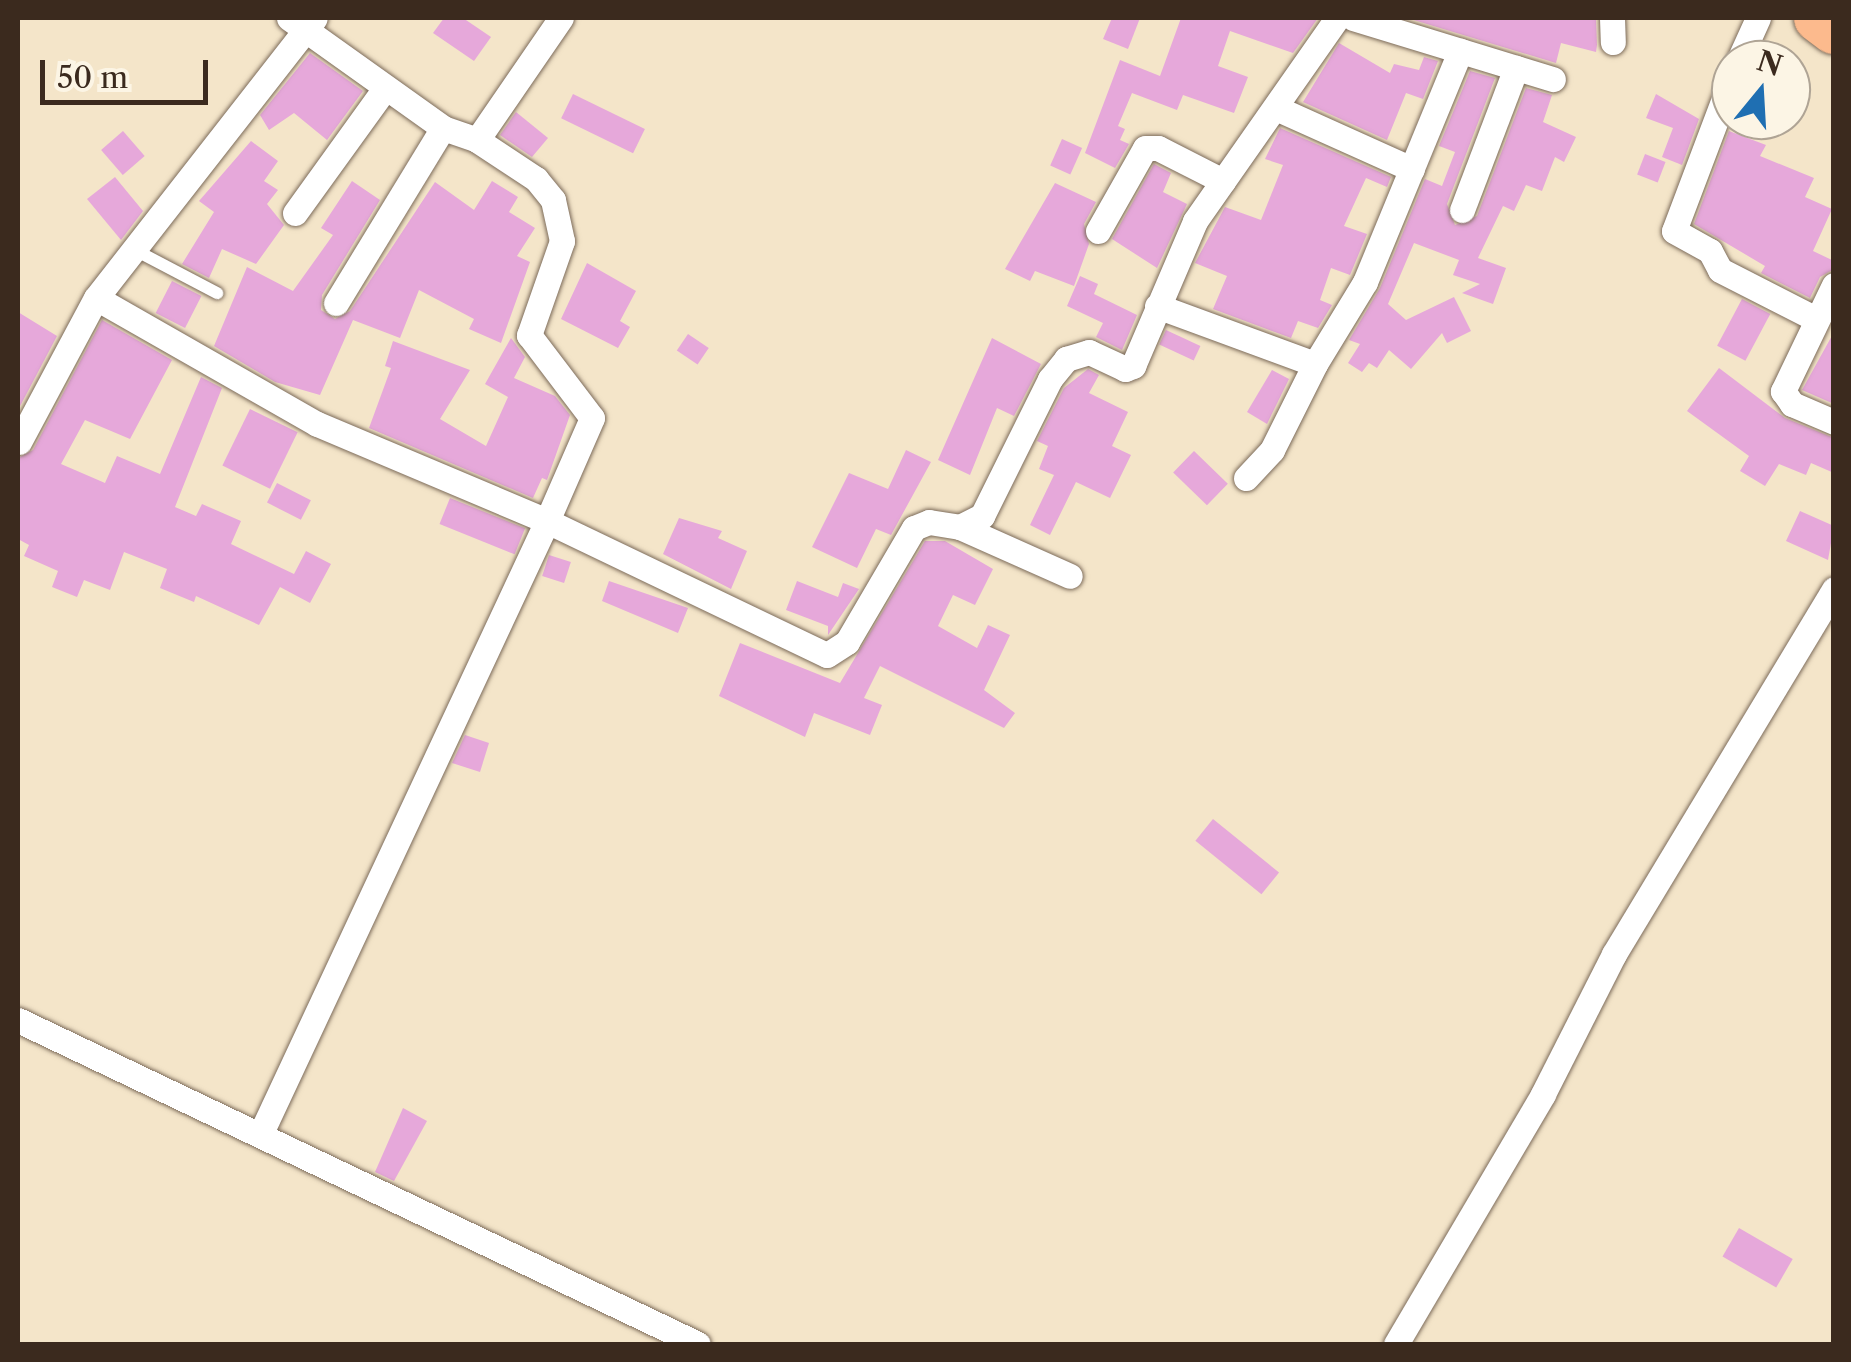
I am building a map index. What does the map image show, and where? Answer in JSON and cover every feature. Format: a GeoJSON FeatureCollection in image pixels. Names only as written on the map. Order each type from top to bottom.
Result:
{"type":"FeatureCollection","features":[{"type":"Feature","properties":{"kind":"highway"},"geometry":{"type":"LineString","coordinates":[[1818,18],[1834,30]]}},
{"type":"Feature","properties":{"kind":"street"},"geometry":{"type":"LineString","coordinates":[[477,140],[561,18]]}},
{"type":"Feature","properties":{"kind":"street"},"geometry":{"type":"LineString","coordinates":[[960,527],[982,516],[995,499],[1050,380],[1066,359],[1089,352],[1129,369],[1195,221],[1337,18]]}},
{"type":"Feature","properties":{"kind":"street"},"geometry":{"type":"LineString","coordinates":[[1352,18],[1553,79]]}},
{"type":"Feature","properties":{"kind":"street"},"geometry":{"type":"LineString","coordinates":[[18,442],[96,298],[303,23],[443,128],[477,140],[536,179],[563,224],[529,335],[592,418],[261,1133]]}},
{"type":"Feature","properties":{"kind":"street"},"geometry":{"type":"LineString","coordinates":[[1246,478],[1272,450],[1315,364],[1366,282],[1460,51]]}},
{"type":"Feature","properties":{"kind":"street"},"geometry":{"type":"LineString","coordinates":[[1462,210],[1516,68]]}},
{"type":"Feature","properties":{"kind":"street"},"geometry":{"type":"LineString","coordinates":[[295,213],[385,88]]}},
{"type":"Feature","properties":{"kind":"street"},"geometry":{"type":"LineString","coordinates":[[1276,108],[1412,169]]}},
{"type":"Feature","properties":{"kind":"street"},"geometry":{"type":"LineString","coordinates":[[336,303],[443,128]]}},
{"type":"Feature","properties":{"kind":"street"},"geometry":{"type":"LineString","coordinates":[[1711,133],[1674,230],[1710,251],[1720,270],[1816,319]]}},
{"type":"Feature","properties":{"kind":"street"},"geometry":{"type":"LineString","coordinates":[[1098,231],[1144,148],[1158,148],[1224,180]]}},
{"type":"Feature","properties":{"kind":"street"},"geometry":{"type":"LineString","coordinates":[[1834,285],[1783,391],[1792,404],[1834,422]]}},
{"type":"Feature","properties":{"kind":"street"},"geometry":{"type":"LineString","coordinates":[[96,298],[316,424],[546,522],[827,655],[847,642],[914,528],[929,522],[960,527],[1070,576]]}},
{"type":"Feature","properties":{"kind":"street"},"geometry":{"type":"LineString","coordinates":[[1157,306],[1315,364]]}},
{"type":"Feature","properties":{"kind":"street"},"geometry":{"type":"LineString","coordinates":[[1396,1344],[1543,1094],[1614,954],[1834,589]]}},
{"type":"Feature","properties":{"kind":"street"},"geometry":{"type":"LineString","coordinates":[[18,1020],[698,1344]]}},
{"type":"Feature","properties":{"kind":"lane"},"geometry":{"type":"LineString","coordinates":[[135,250],[217,293]]}},
{"type":"Feature","properties":{"kind":"building"},"geometry":{"type":"Polygon","coordinates":[[[444,18],[463,18],[491,37],[474,61],[433,33],[444,18]]]}},
{"type":"Feature","properties":{"kind":"building"},"geometry":{"type":"Polygon","coordinates":[[[1112,18],[1140,18],[1128,49],[1103,39],[1112,18]]]}},
{"type":"Feature","properties":{"kind":"building"},"geometry":{"type":"Polygon","coordinates":[[[1181,18],[1318,18],[1293,53],[1230,31],[1218,66],[1248,77],[1234,113],[1183,95],[1177,110],[1132,93],[1118,126],[1125,129],[1120,140],[1129,144],[1115,168],[1085,153],[1120,60],[1160,76],[1181,18]]]}},
{"type":"Feature","properties":{"kind":"building"},"geometry":{"type":"Polygon","coordinates":[[[1407,18],[1596,18],[1596,52],[1561,43],[1556,63],[1407,18]]]}},
{"type":"Feature","properties":{"kind":"building"},"geometry":{"type":"Polygon","coordinates":[[[1339,43],[1390,73],[1394,64],[1419,70],[1424,57],[1438,61],[1423,99],[1406,93],[1387,140],[1303,102],[1339,43]]]}},
{"type":"Feature","properties":{"kind":"building"},"geometry":{"type":"Polygon","coordinates":[[[310,53],[363,91],[327,140],[294,113],[269,130],[260,115],[310,53]]]}},
{"type":"Feature","properties":{"kind":"building"},"geometry":{"type":"Polygon","coordinates":[[[1470,71],[1495,78],[1447,204],[1455,225],[1477,216],[1526,88],[1552,95],[1543,122],[1576,137],[1564,162],[1555,157],[1542,191],[1526,185],[1514,211],[1503,206],[1478,258],[1506,268],[1493,304],[1462,293],[1480,284],[1453,275],[1459,260],[1414,243],[1388,304],[1406,320],[1454,297],[1471,331],[1447,343],[1442,333],[1411,369],[1389,350],[1377,368],[1369,363],[1362,372],[1348,363],[1360,344],[1349,340],[1380,288],[1425,179],[1442,186],[1455,152],[1439,146],[1470,71]]]}},
{"type":"Feature","properties":{"kind":"building"},"geometry":{"type":"Polygon","coordinates":[[[573,94],[645,129],[633,153],[561,118],[573,94]]]}},
{"type":"Feature","properties":{"kind":"building"},"geometry":{"type":"Polygon","coordinates":[[[1656,94],[1699,119],[1682,165],[1662,157],[1673,128],[1646,118],[1656,94]]]}},
{"type":"Feature","properties":{"kind":"building"},"geometry":{"type":"Polygon","coordinates":[[[516,112],[548,138],[532,157],[500,135],[516,112]]]}},
{"type":"Feature","properties":{"kind":"building"},"geometry":{"type":"Polygon","coordinates":[[[1280,128],[1391,177],[1387,187],[1366,178],[1344,226],[1367,234],[1350,275],[1331,268],[1320,300],[1332,305],[1318,328],[1298,321],[1291,338],[1213,309],[1227,276],[1195,263],[1225,207],[1261,220],[1283,165],[1265,159],[1280,128]]]}},
{"type":"Feature","properties":{"kind":"building"},"geometry":{"type":"Polygon","coordinates":[[[123,131],[145,156],[123,175],[101,150],[123,131]]]}},
{"type":"Feature","properties":{"kind":"building"},"geometry":{"type":"Polygon","coordinates":[[[1062,139],[1082,148],[1070,174],[1050,165],[1062,139]]]}},
{"type":"Feature","properties":{"kind":"building"},"geometry":{"type":"Polygon","coordinates":[[[1726,140],[1753,140],[1766,145],[1760,156],[1814,178],[1805,197],[1832,209],[1813,251],[1834,261],[1834,269],[1820,277],[1810,298],[1761,273],[1765,266],[1694,224],[1726,140]]]}},
{"type":"Feature","properties":{"kind":"building"},"geometry":{"type":"Polygon","coordinates":[[[251,141],[278,161],[264,181],[278,190],[267,204],[284,225],[256,264],[222,249],[209,278],[182,264],[214,212],[199,201],[251,141]]]}},
{"type":"Feature","properties":{"kind":"building"},"geometry":{"type":"Polygon","coordinates":[[[1645,154],[1666,162],[1658,182],[1637,175],[1645,154]]]}},
{"type":"Feature","properties":{"kind":"building"},"geometry":{"type":"Polygon","coordinates":[[[1154,164],[1171,173],[1163,192],[1187,204],[1157,268],[1112,239],[1154,164]]]}},
{"type":"Feature","properties":{"kind":"building"},"geometry":{"type":"Polygon","coordinates":[[[115,177],[143,211],[121,240],[87,199],[115,177]]]}},
{"type":"Feature","properties":{"kind":"building"},"geometry":{"type":"Polygon","coordinates":[[[352,181],[380,200],[322,295],[321,310],[335,319],[350,311],[435,182],[474,210],[492,181],[518,197],[509,212],[535,228],[517,256],[530,262],[501,343],[469,329],[474,319],[419,290],[400,338],[353,320],[320,395],[275,382],[214,346],[247,267],[293,291],[333,235],[321,228],[352,181]]]}},
{"type":"Feature","properties":{"kind":"building"},"geometry":{"type":"Polygon","coordinates":[[[1055,183],[1096,202],[1084,224],[1089,244],[1074,286],[1035,271],[1030,281],[1005,269],[1055,183]]]}},
{"type":"Feature","properties":{"kind":"building"},"geometry":{"type":"Polygon","coordinates":[[[587,263],[636,291],[620,321],[630,327],[618,348],[561,319],[587,263]]]}},
{"type":"Feature","properties":{"kind":"building"},"geometry":{"type":"Polygon","coordinates":[[[1080,276],[1098,284],[1094,294],[1137,315],[1122,350],[1096,337],[1103,323],[1067,306],[1080,276]]]}},
{"type":"Feature","properties":{"kind":"building"},"geometry":{"type":"Polygon","coordinates":[[[172,281],[201,296],[185,328],[156,313],[172,281]]]}},
{"type":"Feature","properties":{"kind":"building"},"geometry":{"type":"Polygon","coordinates":[[[1742,299],[1770,314],[1745,361],[1717,346],[1742,299]]]}},
{"type":"Feature","properties":{"kind":"building"},"geometry":{"type":"Polygon","coordinates":[[[18,312],[57,336],[18,410],[18,312]]]}},
{"type":"Feature","properties":{"kind":"building"},"geometry":{"type":"Polygon","coordinates":[[[102,320],[172,360],[130,439],[85,420],[61,464],[105,483],[117,456],[160,474],[201,377],[222,388],[175,507],[196,516],[202,504],[241,521],[231,544],[294,574],[306,551],[331,564],[310,603],[280,587],[259,625],[196,596],[194,602],[160,588],[167,569],[124,552],[110,590],[84,580],[77,597],[52,587],[58,571],[24,556],[29,545],[18,539],[18,458],[33,450],[102,320]]]}},
{"type":"Feature","properties":{"kind":"building"},"geometry":{"type":"Polygon","coordinates":[[[1166,330],[1200,346],[1194,361],[1159,345],[1166,330]]]}},
{"type":"Feature","properties":{"kind":"building"},"geometry":{"type":"Polygon","coordinates":[[[1834,332],[1834,404],[1802,390],[1834,332]]]}},
{"type":"Feature","properties":{"kind":"building"},"geometry":{"type":"Polygon","coordinates":[[[688,334],[709,348],[698,365],[677,351],[688,334]]]}},
{"type":"Feature","properties":{"kind":"building"},"geometry":{"type":"Polygon","coordinates":[[[511,338],[525,357],[514,378],[555,396],[570,415],[547,480],[542,478],[533,498],[369,428],[391,368],[385,366],[393,341],[470,370],[440,419],[486,446],[508,397],[485,384],[511,338]]]}},
{"type":"Feature","properties":{"kind":"building"},"geometry":{"type":"Polygon","coordinates":[[[992,338],[1041,364],[1014,416],[997,408],[970,475],[938,460],[992,338]]]}},
{"type":"Feature","properties":{"kind":"building"},"geometry":{"type":"Polygon","coordinates":[[[1719,368],[1785,418],[1834,438],[1834,473],[1811,463],[1806,475],[1779,464],[1765,486],[1740,471],[1749,456],[1687,411],[1719,368]]]}},
{"type":"Feature","properties":{"kind":"building"},"geometry":{"type":"Polygon","coordinates":[[[1088,369],[1099,375],[1089,393],[1128,412],[1112,446],[1131,455],[1110,498],[1076,482],[1050,535],[1030,525],[1054,475],[1039,469],[1048,446],[1037,441],[1064,388],[1088,369]]]}},
{"type":"Feature","properties":{"kind":"building"},"geometry":{"type":"Polygon","coordinates":[[[1272,370],[1289,379],[1267,424],[1247,412],[1272,370]]]}},
{"type":"Feature","properties":{"kind":"building"},"geometry":{"type":"Polygon","coordinates":[[[250,409],[298,432],[270,489],[222,466],[250,409]]]}},
{"type":"Feature","properties":{"kind":"building"},"geometry":{"type":"Polygon","coordinates":[[[906,450],[931,462],[891,535],[876,529],[857,568],[812,547],[849,473],[888,489],[906,450]]]}},
{"type":"Feature","properties":{"kind":"building"},"geometry":{"type":"Polygon","coordinates":[[[1194,451],[1228,484],[1207,505],[1173,473],[1194,451]]]}},
{"type":"Feature","properties":{"kind":"building"},"geometry":{"type":"Polygon","coordinates":[[[277,483],[311,500],[301,520],[267,503],[277,483]]]}},
{"type":"Feature","properties":{"kind":"building"},"geometry":{"type":"Polygon","coordinates":[[[450,498],[525,528],[515,554],[440,524],[450,498]]]}},
{"type":"Feature","properties":{"kind":"building"},"geometry":{"type":"Polygon","coordinates":[[[1800,511],[1834,526],[1828,560],[1786,541],[1800,511]]]}},
{"type":"Feature","properties":{"kind":"building"},"geometry":{"type":"Polygon","coordinates":[[[679,518],[722,531],[718,538],[747,551],[731,589],[663,554],[679,518]]]}},
{"type":"Feature","properties":{"kind":"building"},"geometry":{"type":"Polygon","coordinates":[[[925,541],[945,541],[993,569],[975,605],[953,595],[938,626],[977,648],[988,625],[1010,635],[984,690],[1015,713],[1004,728],[880,666],[864,698],[882,705],[870,735],[814,713],[805,737],[719,696],[740,643],[840,683],[925,541]]]}},
{"type":"Feature","properties":{"kind":"building"},"geometry":{"type":"Polygon","coordinates":[[[549,555],[571,562],[564,583],[542,576],[549,555]]]}},
{"type":"Feature","properties":{"kind":"building"},"geometry":{"type":"Polygon","coordinates":[[[609,581],[688,608],[678,633],[602,601],[609,581]]]}},
{"type":"Feature","properties":{"kind":"building"},"geometry":{"type":"Polygon","coordinates":[[[797,581],[838,597],[843,583],[859,589],[828,635],[828,626],[786,610],[797,581]]]}},
{"type":"Feature","properties":{"kind":"building"},"geometry":{"type":"Polygon","coordinates":[[[465,735],[489,743],[480,772],[452,763],[465,735]]]}},
{"type":"Feature","properties":{"kind":"building"},"geometry":{"type":"Polygon","coordinates":[[[1213,819],[1279,872],[1261,894],[1195,841],[1213,819]]]}},
{"type":"Feature","properties":{"kind":"building"},"geometry":{"type":"Polygon","coordinates":[[[403,1108],[427,1121],[394,1181],[375,1172],[403,1108]]]}},
{"type":"Feature","properties":{"kind":"building"},"geometry":{"type":"Polygon","coordinates":[[[1739,1228],[1793,1259],[1776,1288],[1722,1257],[1739,1228]]]}}]}
